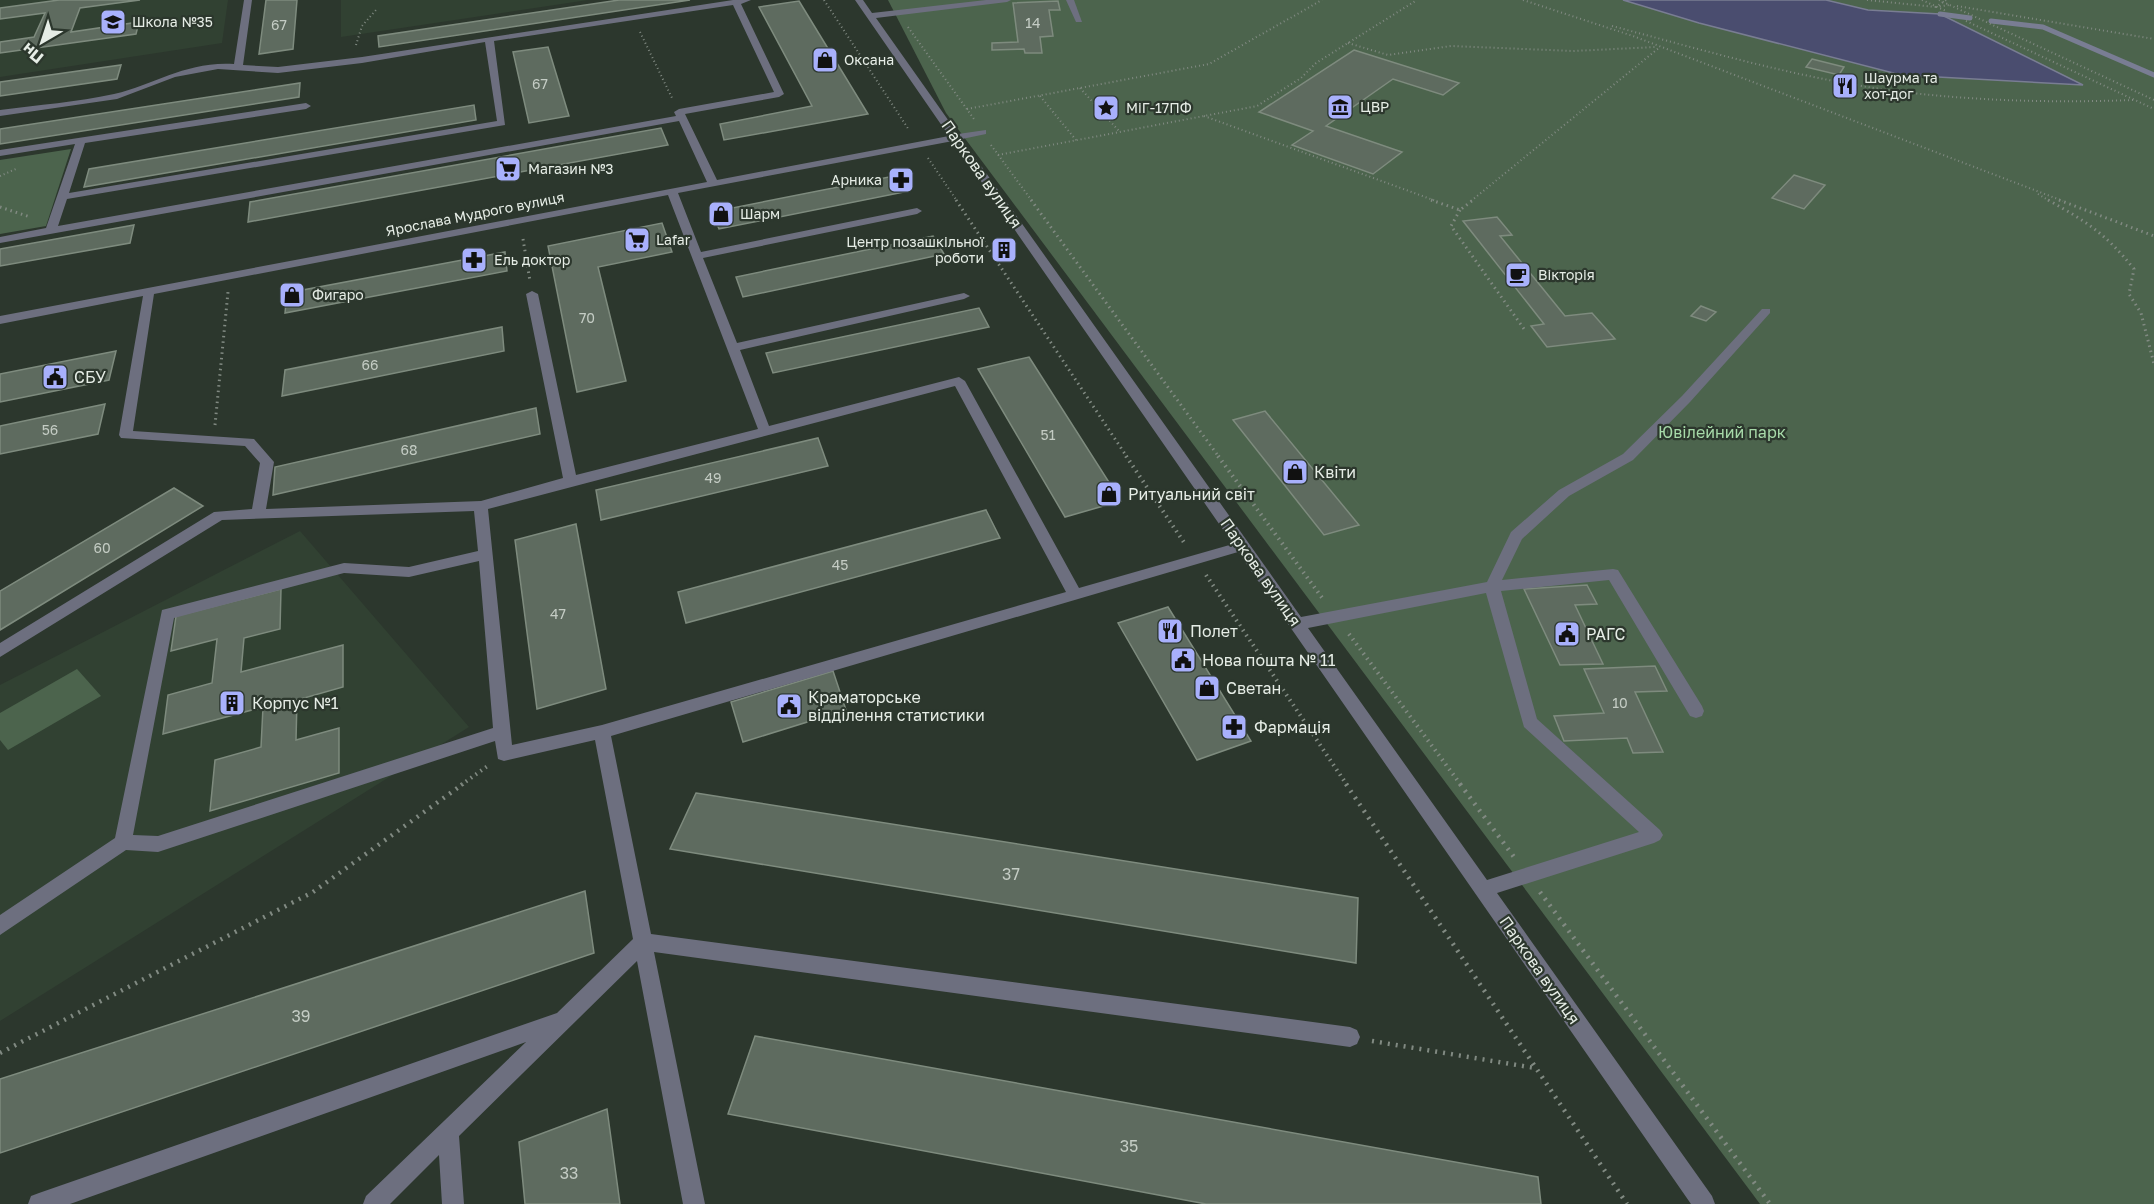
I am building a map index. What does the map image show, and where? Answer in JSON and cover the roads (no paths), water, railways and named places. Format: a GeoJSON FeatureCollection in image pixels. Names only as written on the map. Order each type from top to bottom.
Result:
{"type":"FeatureCollection","features":[{"type":"Feature","properties":{"kind":"street"},"geometry":{"type":"LineString","coordinates":[[238,66],[248,0]]}},
{"type":"Feature","properties":{"kind":"street"},"geometry":{"type":"LineString","coordinates":[[0,113],[117,96],[173,75],[218,66],[279,70],[355,61],[747,0]]}},
{"type":"Feature","properties":{"kind":"street","name":"Паркова вулиця"},"geometry":{"type":"LineString","coordinates":[[859,0],[1704,1204]]}},
{"type":"Feature","properties":{"kind":"street"},"geometry":{"type":"LineString","coordinates":[[870,16],[1007,0]]}},
{"type":"Feature","properties":{"kind":"street"},"geometry":{"type":"LineString","coordinates":[[1070,0],[1079,20]]}},
{"type":"Feature","properties":{"kind":"street"},"geometry":{"type":"LineString","coordinates":[[0,240],[680,115],[780,94],[735,2]]}},
{"type":"Feature","properties":{"kind":"street"},"geometry":{"type":"LineString","coordinates":[[62,197],[502,123],[489,39]]}},
{"type":"Feature","properties":{"kind":"street"},"geometry":{"type":"LineString","coordinates":[[0,153],[306,106]]}},
{"type":"Feature","properties":{"kind":"street"},"geometry":{"type":"LineString","coordinates":[[680,115],[713,183]]}},
{"type":"Feature","properties":{"kind":"street","name":"Ярослава Мудрого вулиця"},"geometry":{"type":"LineString","coordinates":[[0,320],[983,132]]}},
{"type":"Feature","properties":{"kind":"street"},"geometry":{"type":"LineString","coordinates":[[51,231],[81,141]]}},
{"type":"Feature","properties":{"kind":"street"},"geometry":{"type":"LineString","coordinates":[[672,191],[765,431]]}},
{"type":"Feature","properties":{"kind":"street"},"geometry":{"type":"LineString","coordinates":[[697,256],[917,211]]}},
{"type":"Feature","properties":{"kind":"street"},"geometry":{"type":"LineString","coordinates":[[148,292],[126,435],[249,442],[267,462],[258,514]]}},
{"type":"Feature","properties":{"kind":"street"},"geometry":{"type":"LineString","coordinates":[[532,294],[570,481]]}},
{"type":"Feature","properties":{"kind":"street"},"geometry":{"type":"LineString","coordinates":[[733,348],[964,296]]}},
{"type":"Feature","properties":{"kind":"street"},"geometry":{"type":"LineString","coordinates":[[1484,889],[1654,835],[1530,722],[1492,586],[1516,536],[1564,493],[1628,457],[1686,399],[1766,311]]}},
{"type":"Feature","properties":{"kind":"street"},"geometry":{"type":"LineString","coordinates":[[0,651],[219,515],[481,506],[959,381],[1076,594]]}},
{"type":"Feature","properties":{"kind":"street"},"geometry":{"type":"LineString","coordinates":[[481,506],[504,754],[602,732],[1243,546]]}},
{"type":"Feature","properties":{"kind":"street"},"geometry":{"type":"LineString","coordinates":[[123,842],[167,614],[344,568],[409,572],[486,554]]}},
{"type":"Feature","properties":{"kind":"street"},"geometry":{"type":"LineString","coordinates":[[1297,624],[1492,586],[1613,574],[1696,711]]}},
{"type":"Feature","properties":{"kind":"street"},"geometry":{"type":"LineString","coordinates":[[0,926],[123,842],[158,844],[503,732]]}},
{"type":"Feature","properties":{"kind":"street"},"geometry":{"type":"LineString","coordinates":[[602,732],[694,1204]]}},
{"type":"Feature","properties":{"kind":"street"},"geometry":{"type":"LineString","coordinates":[[374,1204],[643,942]]}},
{"type":"Feature","properties":{"kind":"street"},"geometry":{"type":"LineString","coordinates":[[643,942],[1350,1037]]}},
{"type":"Feature","properties":{"kind":"street"},"geometry":{"type":"LineString","coordinates":[[39,1204],[562,1020]]}},
{"type":"Feature","properties":{"kind":"street"},"geometry":{"type":"LineString","coordinates":[[448,1132],[453,1204]]}},
{"type":"Feature","properties":{"kind":"water"},"geometry":{"type":"Polygon","coordinates":[[[1623,0],[1826,0],[1868,10],[1940,14],[2083,85],[1901,75],[1699,23],[1623,0]]]}},
{"type":"Feature","properties":{"kind":"waterway"},"geometry":{"type":"LineString","coordinates":[[1940,14],[1970,18]]}},
{"type":"Feature","properties":{"kind":"waterway"},"geometry":{"type":"LineString","coordinates":[[1991,21],[2043,27],[2154,75]]}},
{"type":"Feature","properties":{"kind":"place","name":"Школа №35"},"geometry":{"type":"Point","coordinates":[113,22]}},
{"type":"Feature","properties":{"kind":"place","name":"Оксана"},"geometry":{"type":"Point","coordinates":[825,60]}},
{"type":"Feature","properties":{"kind":"place","name":"Шаурма та хот-дог"},"geometry":{"type":"Point","coordinates":[1845,86]}},
{"type":"Feature","properties":{"kind":"place","name":"ЦВР"},"geometry":{"type":"Point","coordinates":[1340,107]}},
{"type":"Feature","properties":{"kind":"place","name":"МіГ-17ПФ"},"geometry":{"type":"Point","coordinates":[1106,108]}},
{"type":"Feature","properties":{"kind":"place","name":"Магазин №3"},"geometry":{"type":"Point","coordinates":[508,169]}},
{"type":"Feature","properties":{"kind":"place","name":"Арника"},"geometry":{"type":"Point","coordinates":[901,180]}},
{"type":"Feature","properties":{"kind":"place","name":"Шарм"},"geometry":{"type":"Point","coordinates":[721,214]}},
{"type":"Feature","properties":{"kind":"place","name":"Lafar"},"geometry":{"type":"Point","coordinates":[637,240]}},
{"type":"Feature","properties":{"kind":"place","name":"Центр позашкільної роботи"},"geometry":{"type":"Point","coordinates":[1004,250]}},
{"type":"Feature","properties":{"kind":"place","name":"Ель доктор"},"geometry":{"type":"Point","coordinates":[474,260]}},
{"type":"Feature","properties":{"kind":"place","name":"Вікторія"},"geometry":{"type":"Point","coordinates":[1518,275]}},
{"type":"Feature","properties":{"kind":"place","name":"Фигаро"},"geometry":{"type":"Point","coordinates":[292,295]}},
{"type":"Feature","properties":{"kind":"place","name":"СБУ"},"geometry":{"type":"Point","coordinates":[55,377]}},
{"type":"Feature","properties":{"kind":"place","name":"Квіти"},"geometry":{"type":"Point","coordinates":[1295,472]}},
{"type":"Feature","properties":{"kind":"place","name":"Ритуальний світ"},"geometry":{"type":"Point","coordinates":[1109,494]}},
{"type":"Feature","properties":{"kind":"place","name":"Полет"},"geometry":{"type":"Point","coordinates":[1170,631]}},
{"type":"Feature","properties":{"kind":"place","name":"РАГС"},"geometry":{"type":"Point","coordinates":[1567,634]}},
{"type":"Feature","properties":{"kind":"place","name":"Нова пошта № 11"},"geometry":{"type":"Point","coordinates":[1183,660]}},
{"type":"Feature","properties":{"kind":"place","name":"Светан"},"geometry":{"type":"Point","coordinates":[1207,688]}},
{"type":"Feature","properties":{"kind":"place","name":"Корпус №1"},"geometry":{"type":"Point","coordinates":[232,703]}},
{"type":"Feature","properties":{"kind":"place","name":"Краматорське відділення статистики"},"geometry":{"type":"Point","coordinates":[789,706]}},
{"type":"Feature","properties":{"kind":"place","name":"Фармація"},"geometry":{"type":"Point","coordinates":[1234,727]}},
{"type":"Feature","properties":{"kind":"park label","name":"Ювілейний парк"},"geometry":{"type":"Point","coordinates":[1722,432]}}]}
